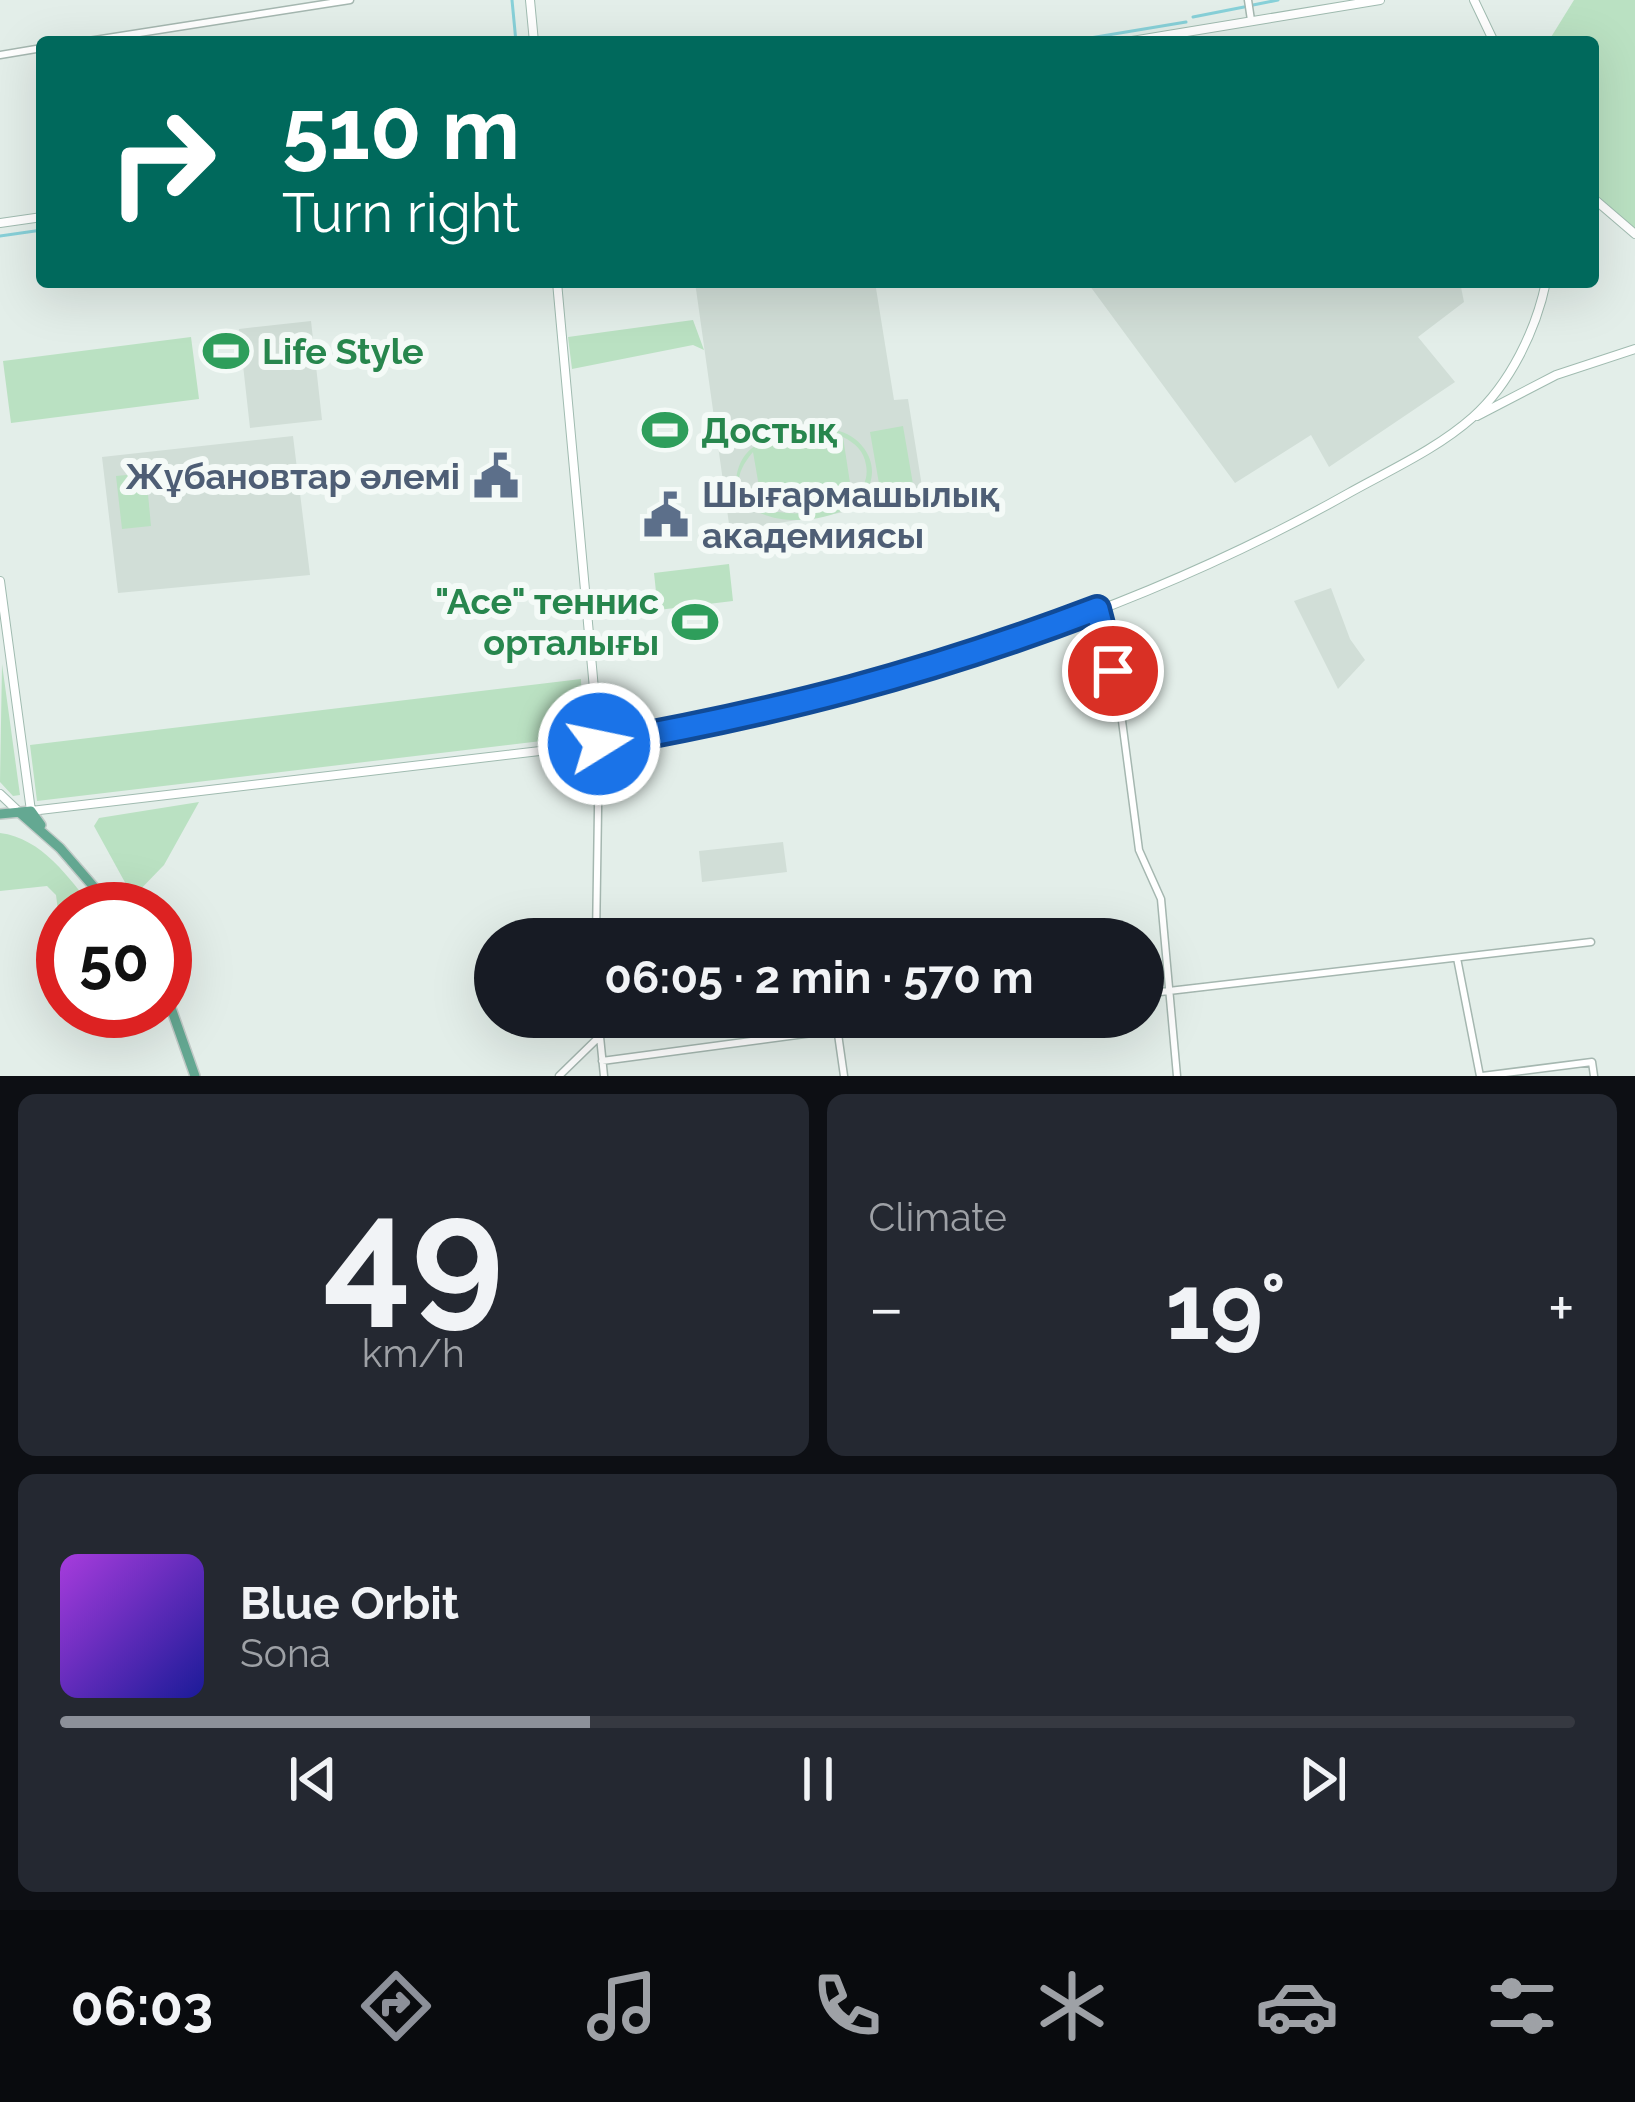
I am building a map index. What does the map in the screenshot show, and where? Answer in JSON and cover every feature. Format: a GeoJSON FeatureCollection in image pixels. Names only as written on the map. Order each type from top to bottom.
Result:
{"type":"FeatureCollection","features":[{"type":"Feature","properties":{"kind":"main road"},"geometry":{"type":"LineString","coordinates":[[530,0],[533,36]]}},
{"type":"Feature","properties":{"kind":"main road"},"geometry":{"type":"LineString","coordinates":[[1168,36],[1380,0]]}},
{"type":"Feature","properties":{"kind":"main road"},"geometry":{"type":"LineString","coordinates":[[1474,0],[1491,36]]}},
{"type":"Feature","properties":{"kind":"main road"},"geometry":{"type":"LineString","coordinates":[[1599,203],[1635,234]]}},
{"type":"Feature","properties":{"kind":"main road"},"geometry":{"type":"LineString","coordinates":[[0,224],[36,218]]}},
{"type":"Feature","properties":{"kind":"main road"},"geometry":{"type":"LineString","coordinates":[[557,288],[599,744]]}},
{"type":"Feature","properties":{"kind":"main road"},"geometry":{"type":"LineString","coordinates":[[1470,420],[1517,357],[1544,288]]}},
{"type":"Feature","properties":{"kind":"main road"},"geometry":{"type":"LineString","coordinates":[[0,814],[599,744],[776,712],[878,686],[1097,609],[1308,516],[1556,375],[1635,349]]}},
{"type":"Feature","properties":{"kind":"main road"},"geometry":{"type":"LineString","coordinates":[[0,581],[5,661],[25,811]]}},
{"type":"Feature","properties":{"kind":"main road"},"geometry":{"type":"LineString","coordinates":[[0,794],[25,811],[89,882]]}},
{"type":"Feature","properties":{"kind":"main road"},"geometry":{"type":"LineString","coordinates":[[182,1038],[195,1076]]}},
{"type":"Feature","properties":{"kind":"street"},"geometry":{"type":"LineString","coordinates":[[120,36],[350,0]]}},
{"type":"Feature","properties":{"kind":"street"},"geometry":{"type":"LineString","coordinates":[[1247,0],[1252,24]]}},
{"type":"Feature","properties":{"kind":"street"},"geometry":{"type":"LineString","coordinates":[[0,55],[36,49]]}},
{"type":"Feature","properties":{"kind":"street"},"geometry":{"type":"LineString","coordinates":[[1097,609],[1119,698],[1139,850],[1161,899],[1177,1076]]}},
{"type":"Feature","properties":{"kind":"street"},"geometry":{"type":"LineString","coordinates":[[596,918],[599,744]]}},
{"type":"Feature","properties":{"kind":"street"},"geometry":{"type":"LineString","coordinates":[[1164,991],[1591,942]]}},
{"type":"Feature","properties":{"kind":"street"},"geometry":{"type":"LineString","coordinates":[[1457,958],[1481,1076],[1592,1062],[1594,1076]]}},
{"type":"Feature","properties":{"kind":"street"},"geometry":{"type":"LineString","coordinates":[[560,1076],[599,1038]]}},
{"type":"Feature","properties":{"kind":"street"},"geometry":{"type":"LineString","coordinates":[[601,1038],[604,1076]]}},
{"type":"Feature","properties":{"kind":"street"},"geometry":{"type":"LineString","coordinates":[[602,1061],[766,1038]]}},
{"type":"Feature","properties":{"kind":"street"},"geometry":{"type":"LineString","coordinates":[[838,1038],[844,1076]]}},
{"type":"Feature","properties":{"kind":"shaded area"},"geometry":{"type":"Polygon","coordinates":[[[696,288],[876,288],[894,400],[908,399],[924,499],[730,531],[696,288]]]}},
{"type":"Feature","properties":{"kind":"shaded area"},"geometry":{"type":"Polygon","coordinates":[[[1091,288],[1461,288],[1464,302],[1418,337],[1455,382],[1329,467],[1311,435],[1235,483],[1091,288]]]}},
{"type":"Feature","properties":{"kind":"shaded area"},"geometry":{"type":"Polygon","coordinates":[[[311,321],[322,420],[250,428],[239,329],[311,321]]]}},
{"type":"Feature","properties":{"kind":"shaded area"},"geometry":{"type":"Polygon","coordinates":[[[293,436],[310,575],[118,593],[102,457],[293,436]]]}},
{"type":"Feature","properties":{"kind":"shaded area"},"geometry":{"type":"Polygon","coordinates":[[[1331,588],[1350,639],[1365,660],[1338,689],[1294,601],[1331,588]]]}},
{"type":"Feature","properties":{"kind":"shaded area"},"geometry":{"type":"Polygon","coordinates":[[[783,842],[787,872],[702,882],[699,851],[783,842]]]}},
{"type":"Feature","properties":{"kind":"green space"},"geometry":{"type":"Polygon","coordinates":[[[1574,0],[1635,0],[1635,234],[1599,203],[1599,36],[1552,36],[1574,0]]]}},
{"type":"Feature","properties":{"kind":"green space"},"geometry":{"type":"Polygon","coordinates":[[[693,320],[704,350],[693,345],[572,369],[568,337],[693,320]]]}},
{"type":"Feature","properties":{"kind":"green space"},"geometry":{"type":"Polygon","coordinates":[[[191,337],[199,399],[11,423],[3,361],[191,337]]]}},
{"type":"Feature","properties":{"kind":"green space"},"geometry":{"type":"Polygon","coordinates":[[[903,426],[914,490],[881,495],[870,432],[903,426]]]}},
{"type":"Feature","properties":{"kind":"green space"},"geometry":{"type":"Polygon","coordinates":[[[824,429],[849,435],[867,452],[871,463],[872,475],[860,499],[832,515],[812,519],[772,517],[755,510],[743,498],[736,481],[739,466],[756,445],[824,429]],[[843,437],[852,496],[862,487],[866,465],[855,445],[843,437]],[[753,452],[739,478],[744,496],[763,508],[753,452]],[[852,496],[768,509],[818,511],[852,496]]]}},
{"type":"Feature","properties":{"kind":"green space"},"geometry":{"type":"Polygon","coordinates":[[[146,473],[151,526],[122,529],[116,476],[146,473]]]}},
{"type":"Feature","properties":{"kind":"green space"},"geometry":{"type":"Polygon","coordinates":[[[729,564],[733,601],[658,610],[654,573],[729,564]]]}},
{"type":"Feature","properties":{"kind":"green space"},"geometry":{"type":"Polygon","coordinates":[[[2,664],[20,795],[13,796],[0,782],[2,664]]]}},
{"type":"Feature","properties":{"kind":"green space"},"geometry":{"type":"Polygon","coordinates":[[[581,679],[583,736],[37,801],[30,745],[581,679]]]}},
{"type":"Feature","properties":{"kind":"green space"},"geometry":{"type":"Polygon","coordinates":[[[199,802],[164,865],[148,882],[125,882],[94,826],[99,818],[199,802]]]}},
{"type":"Feature","properties":{"kind":"green space"},"geometry":{"type":"Polygon","coordinates":[[[0,833],[42,851],[72,882],[36,882],[36,887],[0,891],[0,833]]]}},
{"type":"Feature","properties":{"kind":"waterway"},"geometry":{"type":"LineString","coordinates":[[512,0],[515,36]]}},
{"type":"Feature","properties":{"kind":"waterway"},"geometry":{"type":"LineString","coordinates":[[1253,5],[1278,0]]}},
{"type":"Feature","properties":{"kind":"waterway"},"geometry":{"type":"LineString","coordinates":[[1193,17],[1244,7]]}},
{"type":"Feature","properties":{"kind":"waterway"},"geometry":{"type":"LineString","coordinates":[[1102,36],[1186,22]]}},
{"type":"Feature","properties":{"kind":"waterway"},"geometry":{"type":"LineString","coordinates":[[0,236],[36,231]]}},
{"type":"Feature","properties":{"kind":"place","name":"Life Style"},"geometry":{"type":"Point","coordinates":[226,351]}},
{"type":"Feature","properties":{"kind":"place","name":"Достық"},"geometry":{"type":"Point","coordinates":[665,430]}},
{"type":"Feature","properties":{"kind":"place","name":"Жұбановтар әлемі"},"geometry":{"type":"Point","coordinates":[496,476]}},
{"type":"Feature","properties":{"kind":"place","name":"Шығармашылық академиясы"},"geometry":{"type":"Point","coordinates":[666,515]}},
{"type":"Feature","properties":{"kind":"place","name":"\"Ace\" теннис орталығы"},"geometry":{"type":"Point","coordinates":[695,622]}},
{"type":"Feature","properties":{"kind":"route"},"geometry":{"type":"LineString","coordinates":[[599,744],[776,712],[878,686],[1097,609],[1113,671]]}}]}
